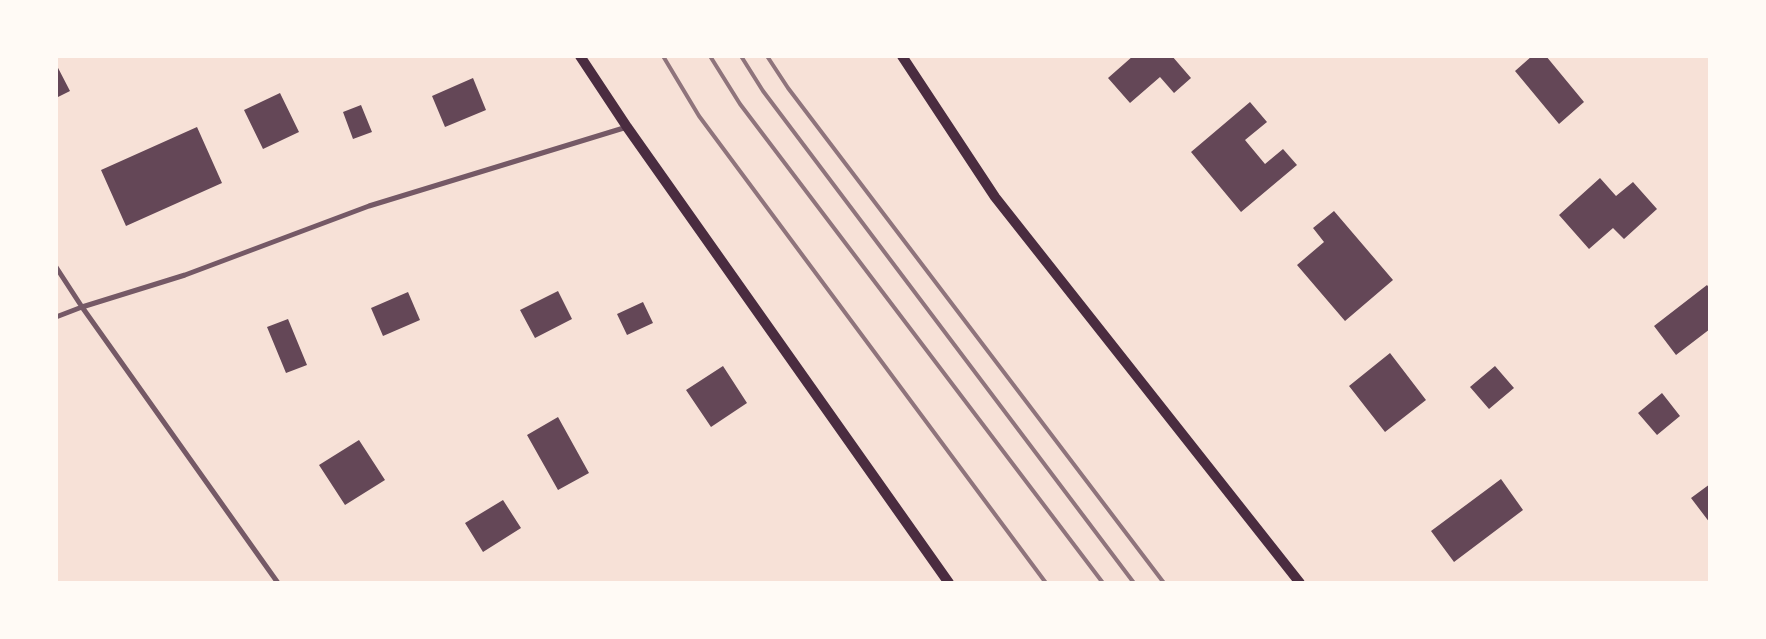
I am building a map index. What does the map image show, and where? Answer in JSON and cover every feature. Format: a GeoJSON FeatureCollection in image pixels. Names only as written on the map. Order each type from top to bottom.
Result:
{"type":"FeatureCollection","features":[{"type":"Feature","properties":{"kind":"main road"},"geometry":{"type":"LineString","coordinates":[[580,56],[627,127],[949,583]]}},
{"type":"Feature","properties":{"kind":"main road"},"geometry":{"type":"LineString","coordinates":[[902,56],[995,197],[1300,583]]}},
{"type":"Feature","properties":{"kind":"street"},"geometry":{"type":"LineString","coordinates":[[56,317],[185,275],[369,206],[627,127]]}},
{"type":"Feature","properties":{"kind":"street"},"geometry":{"type":"LineString","coordinates":[[56,267],[82,307],[278,583]]}},
{"type":"Feature","properties":{"kind":"building"},"geometry":{"type":"Polygon","coordinates":[[[1133,56],[1172,56],[1191,78],[1174,93],[1160,77],[1130,103],[1108,78],[1133,56]]]}},
{"type":"Feature","properties":{"kind":"building"},"geometry":{"type":"Polygon","coordinates":[[[1532,56],[1546,56],[1584,102],[1559,124],[1515,71],[1532,56]]]}},
{"type":"Feature","properties":{"kind":"building"},"geometry":{"type":"Polygon","coordinates":[[[56,64],[70,91],[56,98],[56,64]]]}},
{"type":"Feature","properties":{"kind":"building"},"geometry":{"type":"Polygon","coordinates":[[[473,78],[486,110],[445,127],[432,96],[473,78]]]}},
{"type":"Feature","properties":{"kind":"building"},"geometry":{"type":"Polygon","coordinates":[[[280,93],[299,132],[263,149],[244,110],[280,93]]]}},
{"type":"Feature","properties":{"kind":"building"},"geometry":{"type":"Polygon","coordinates":[[[1250,102],[1267,122],[1245,140],[1265,164],[1283,149],[1297,165],[1241,212],[1191,152],[1250,102]]]}},
{"type":"Feature","properties":{"kind":"building"},"geometry":{"type":"Polygon","coordinates":[[[361,105],[372,132],[353,139],[343,112],[361,105]]]}},
{"type":"Feature","properties":{"kind":"building"},"geometry":{"type":"Polygon","coordinates":[[[197,127],[222,183],[126,226],[101,170],[197,127]]]}},
{"type":"Feature","properties":{"kind":"building"},"geometry":{"type":"Polygon","coordinates":[[[1600,178],[1616,196],[1633,182],[1657,209],[1624,239],[1613,228],[1589,249],[1559,215],[1600,178]]]}},
{"type":"Feature","properties":{"kind":"building"},"geometry":{"type":"Polygon","coordinates":[[[1334,211],[1393,280],[1345,321],[1297,265],[1324,242],[1313,228],[1334,211]]]}},
{"type":"Feature","properties":{"kind":"building"},"geometry":{"type":"Polygon","coordinates":[[[1707,285],[1710,289],[1710,329],[1676,355],[1654,326],[1707,285]]]}},
{"type":"Feature","properties":{"kind":"building"},"geometry":{"type":"Polygon","coordinates":[[[558,291],[572,319],[535,338],[520,310],[558,291]]]}},
{"type":"Feature","properties":{"kind":"building"},"geometry":{"type":"Polygon","coordinates":[[[408,292],[420,320],[383,336],[371,308],[408,292]]]}},
{"type":"Feature","properties":{"kind":"building"},"geometry":{"type":"Polygon","coordinates":[[[643,302],[653,323],[627,335],[617,314],[643,302]]]}},
{"type":"Feature","properties":{"kind":"building"},"geometry":{"type":"Polygon","coordinates":[[[288,319],[307,365],[286,373],[267,327],[288,319]]]}},
{"type":"Feature","properties":{"kind":"building"},"geometry":{"type":"Polygon","coordinates":[[[1390,353],[1426,400],[1385,432],[1349,386],[1390,353]]]}},
{"type":"Feature","properties":{"kind":"building"},"geometry":{"type":"Polygon","coordinates":[[[723,366],[747,403],[711,427],[686,390],[723,366]]]}},
{"type":"Feature","properties":{"kind":"building"},"geometry":{"type":"Polygon","coordinates":[[[1495,366],[1514,388],[1489,409],[1470,387],[1495,366]]]}},
{"type":"Feature","properties":{"kind":"building"},"geometry":{"type":"Polygon","coordinates":[[[1662,393],[1680,416],[1657,435],[1638,413],[1662,393]]]}},
{"type":"Feature","properties":{"kind":"building"},"geometry":{"type":"Polygon","coordinates":[[[558,417],[589,473],[558,490],[527,435],[558,417]]]}},
{"type":"Feature","properties":{"kind":"building"},"geometry":{"type":"Polygon","coordinates":[[[359,440],[385,480],[345,505],[319,465],[359,440]]]}},
{"type":"Feature","properties":{"kind":"building"},"geometry":{"type":"Polygon","coordinates":[[[1501,479],[1523,510],[1454,562],[1431,531],[1501,479]]]}},
{"type":"Feature","properties":{"kind":"building"},"geometry":{"type":"Polygon","coordinates":[[[1710,484],[1710,523],[1691,498],[1710,484]]]}},
{"type":"Feature","properties":{"kind":"building"},"geometry":{"type":"Polygon","coordinates":[[[503,500],[521,528],[483,552],[465,523],[503,500]]]}},
{"type":"Feature","properties":{"kind":"railway"},"geometry":{"type":"LineString","coordinates":[[663,56],[699,116],[1046,583]]}},
{"type":"Feature","properties":{"kind":"railway"},"geometry":{"type":"LineString","coordinates":[[710,56],[740,104],[1103,583]]}},
{"type":"Feature","properties":{"kind":"railway"},"geometry":{"type":"LineString","coordinates":[[741,56],[763,91],[1134,583]]}},
{"type":"Feature","properties":{"kind":"railway"},"geometry":{"type":"LineString","coordinates":[[767,56],[788,88],[1164,583]]}}]}
